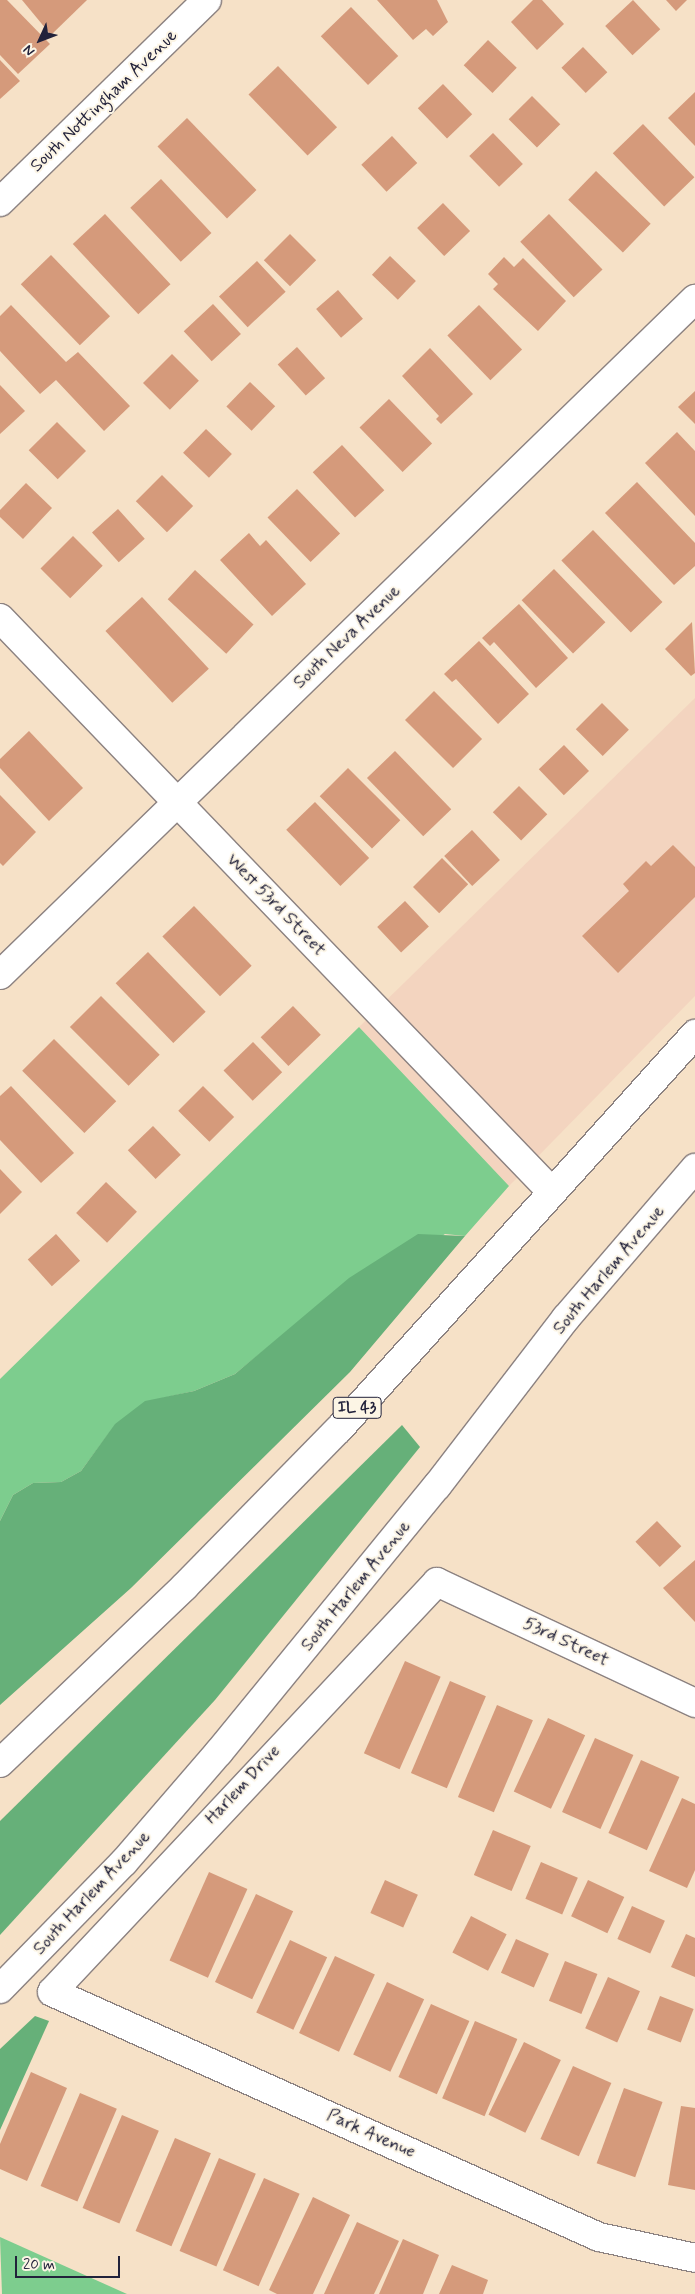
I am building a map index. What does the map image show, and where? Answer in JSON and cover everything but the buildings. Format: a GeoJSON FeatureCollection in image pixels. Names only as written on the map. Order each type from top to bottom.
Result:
{"type":"FeatureCollection","features":[{"type":"Feature","properties":{"kind":"street","name":"South Nottingham Avenue"},"geometry":{"type":"LineString","coordinates":[[0,202],[207,0]]}},
{"type":"Feature","properties":{"kind":"street","name":"South Neva Avenue"},"geometry":{"type":"LineString","coordinates":[[0,975],[695,299]]}},
{"type":"Feature","properties":{"kind":"street","name":"West 53rd Street"},"geometry":{"type":"LineString","coordinates":[[0,618],[552,1192]]}},
{"type":"Feature","properties":{"kind":"street","name":"IL 43"},"geometry":{"type":"LineString","coordinates":[[0,1763],[185,1586],[338,1429],[695,1034]]}},
{"type":"Feature","properties":{"kind":"street","name":"South Harlem Avenue"},"geometry":{"type":"LineString","coordinates":[[0,1989],[149,1833],[437,1486],[566,1318],[695,1168]]}},
{"type":"Feature","properties":{"kind":"street","name":"53rd Street"},"geometry":{"type":"LineString","coordinates":[[437,1582],[695,1703]]}},
{"type":"Feature","properties":{"kind":"street","name":"Harlem Drive"},"geometry":{"type":"LineString","coordinates":[[52,1992],[437,1582]]}},
{"type":"Feature","properties":{"kind":"street","name":"Park Avenue"},"geometry":{"type":"LineString","coordinates":[[52,1992],[599,2237],[695,2258]]}},
{"type":"Feature","properties":{"kind":"shaded area"},"geometry":{"type":"Polygon","coordinates":[[[695,698],[695,996],[509,1186],[359,1027],[695,698]]]}},
{"type":"Feature","properties":{"kind":"green space"},"geometry":{"type":"Polygon","coordinates":[[[359,1027],[509,1186],[465,1236],[445,1234],[284,1334],[235,1374],[194,1391],[145,1402],[115,1425],[81,1471],[61,1482],[33,1483],[13,1495],[0,1521],[0,1379],[359,1027]]]}},
{"type":"Feature","properties":{"kind":"green space"},"geometry":{"type":"Polygon","coordinates":[[[418,1234],[465,1236],[350,1372],[131,1588],[0,1705],[0,1521],[13,1495],[33,1483],[61,1482],[81,1471],[115,1424],[145,1401],[194,1391],[235,1374],[349,1278],[418,1234]]]}},
{"type":"Feature","properties":{"kind":"green space"},"geometry":{"type":"Polygon","coordinates":[[[402,1425],[420,1447],[215,1700],[0,1935],[0,1821],[402,1425]]]}},
{"type":"Feature","properties":{"kind":"green space"},"geometry":{"type":"Polygon","coordinates":[[[35,2016],[49,2021],[0,2130],[0,2049],[35,2016]]]}},
{"type":"Feature","properties":{"kind":"green space"},"geometry":{"type":"Polygon","coordinates":[[[0,2237],[127,2294],[2,2294],[0,2237]]]}}]}
